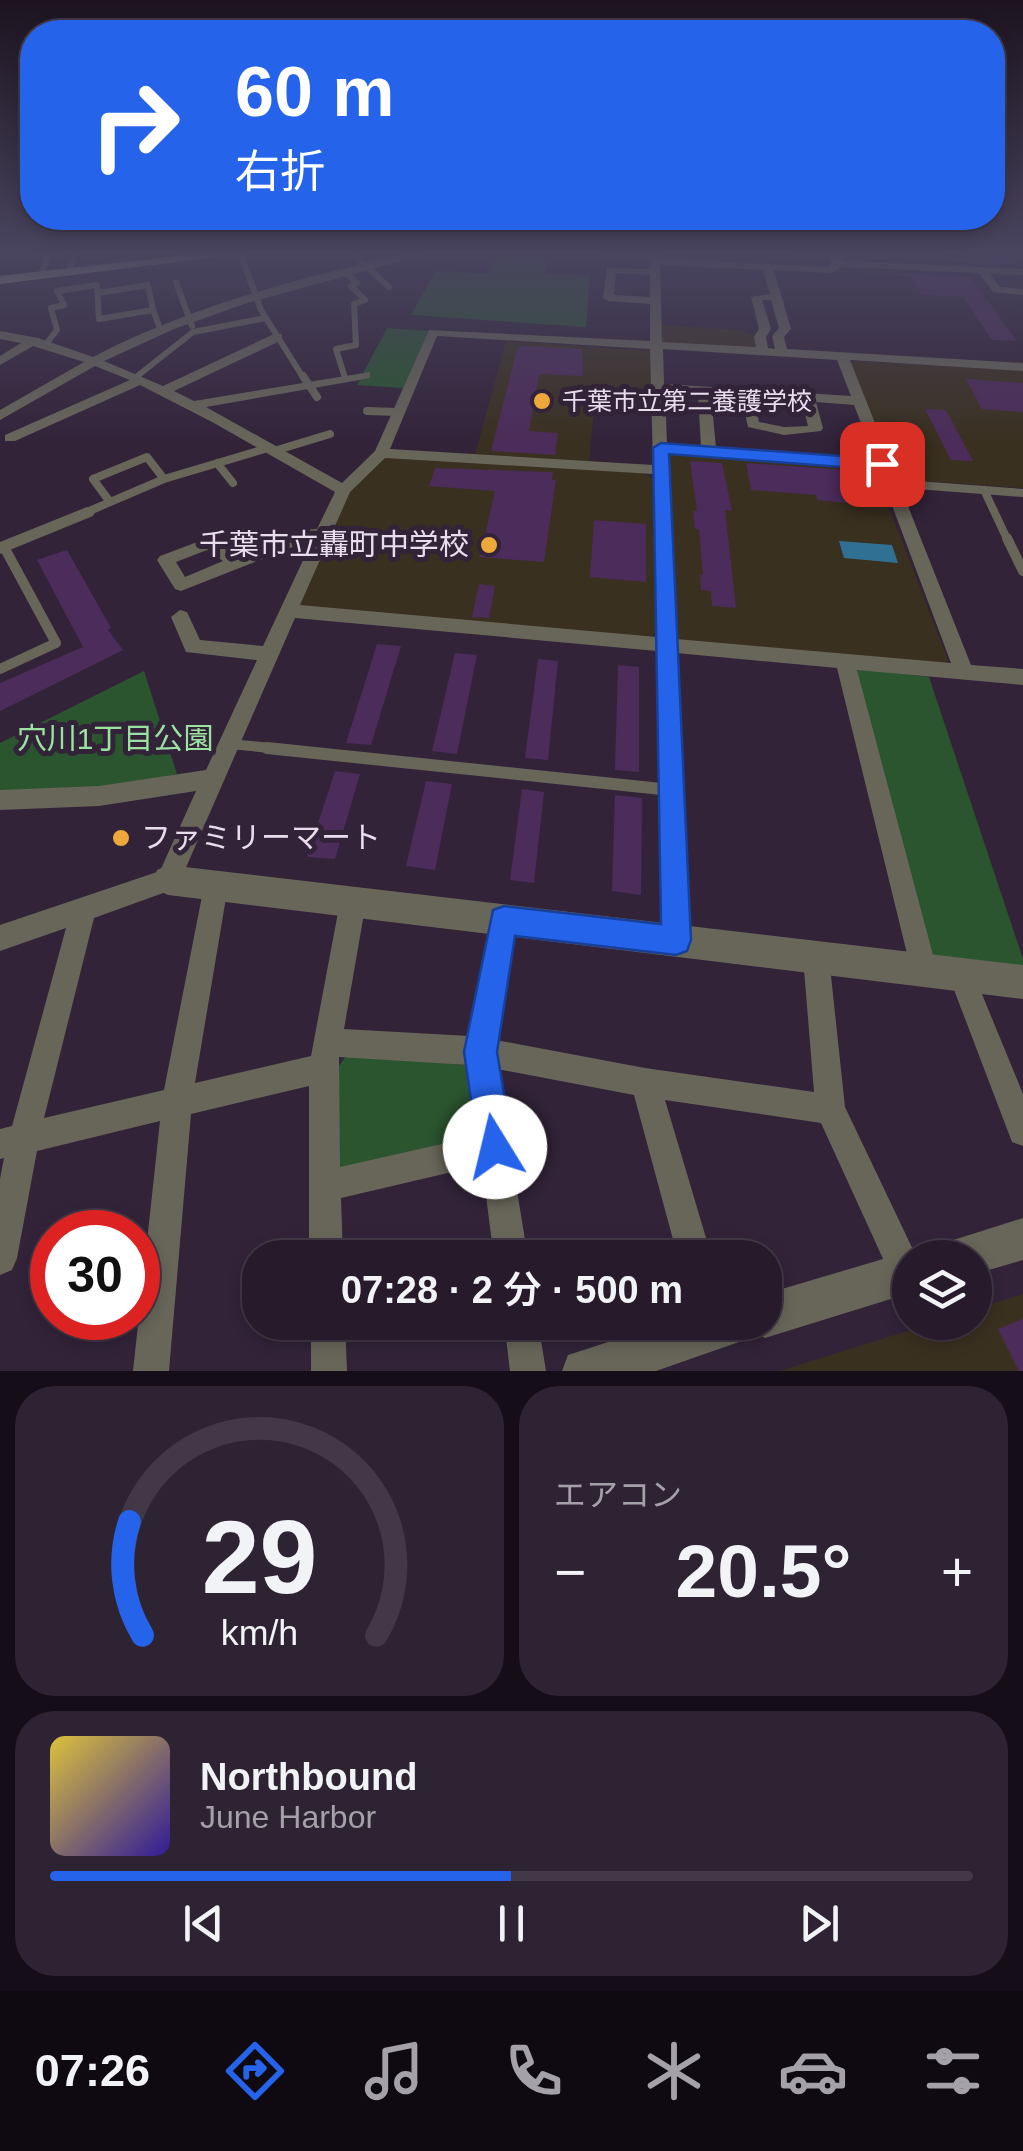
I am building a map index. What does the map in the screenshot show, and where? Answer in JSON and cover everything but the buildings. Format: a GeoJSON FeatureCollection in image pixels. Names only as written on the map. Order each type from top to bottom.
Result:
{"type":"FeatureCollection","features":[{"type":"Feature","properties":{"kind":"street"},"geometry":{"type":"LineString","coordinates":[[0,416],[99,360],[161,331],[192,326],[217,316]]}},
{"type":"Feature","properties":{"kind":"street"},"geometry":{"type":"LineString","coordinates":[[656,316],[676,940]]}},
{"type":"Feature","properties":{"kind":"street"},"geometry":{"type":"LineString","coordinates":[[761,316],[763,352]]}},
{"type":"Feature","properties":{"kind":"street"},"geometry":{"type":"LineString","coordinates":[[781,316],[785,329],[778,336],[782,354]]}},
{"type":"Feature","properties":{"kind":"street"},"geometry":{"type":"LineString","coordinates":[[168,880],[344,490],[381,452],[433,332],[1023,367]]}},
{"type":"Feature","properties":{"kind":"street"},"geometry":{"type":"LineString","coordinates":[[0,335],[99,360],[194,405],[344,490]]}},
{"type":"Feature","properties":{"kind":"street"},"geometry":{"type":"LineString","coordinates":[[164,391],[278,337]]}},
{"type":"Feature","properties":{"kind":"street"},"geometry":{"type":"LineString","coordinates":[[0,361],[40,343]]}},
{"type":"Feature","properties":{"kind":"street"},"geometry":{"type":"LineString","coordinates":[[843,358],[964,672]]}},
{"type":"Feature","properties":{"kind":"street"},"geometry":{"type":"LineString","coordinates":[[194,405],[313,391],[345,378],[365,375]]}},
{"type":"Feature","properties":{"kind":"street"},"geometry":{"type":"LineString","coordinates":[[10,438],[138,379]]}},
{"type":"Feature","properties":{"kind":"street"},"geometry":{"type":"LineString","coordinates":[[659,388],[859,401]]}},
{"type":"Feature","properties":{"kind":"street"},"geometry":{"type":"LineString","coordinates":[[704,391],[709,452]]}},
{"type":"Feature","properties":{"kind":"street"},"geometry":{"type":"LineString","coordinates":[[747,394],[753,424],[808,431],[816,428],[808,398]]}},
{"type":"Feature","properties":{"kind":"street"},"geometry":{"type":"LineString","coordinates":[[661,448],[882,464]]}},
{"type":"Feature","properties":{"kind":"street"},"geometry":{"type":"LineString","coordinates":[[381,452],[662,470]]}},
{"type":"Feature","properties":{"kind":"street"},"geometry":{"type":"LineString","coordinates":[[2,547],[87,512]]}},
{"type":"Feature","properties":{"kind":"street"},"geometry":{"type":"LineString","coordinates":[[236,562],[306,534],[324,534]]}},
{"type":"Feature","properties":{"kind":"street"},"geometry":{"type":"LineString","coordinates":[[289,612],[1023,677]]}},
{"type":"Feature","properties":{"kind":"street"},"geometry":{"type":"LineString","coordinates":[[180,617],[194,647],[270,654]]}},
{"type":"Feature","properties":{"kind":"street"},"geometry":{"type":"LineString","coordinates":[[846,662],[924,970]]}},
{"type":"Feature","properties":{"kind":"street"},"geometry":{"type":"LineString","coordinates":[[0,800],[99,796],[214,778]]}},
{"type":"Feature","properties":{"kind":"street"},"geometry":{"type":"LineString","coordinates":[[0,938],[168,880],[1023,982]]}},
{"type":"Feature","properties":{"kind":"street"},"geometry":{"type":"LineString","coordinates":[[151,1371],[177,1102],[216,886]]}},
{"type":"Feature","properties":{"kind":"street"},"geometry":{"type":"LineString","coordinates":[[326,1240],[326,1055],[354,902]]}},
{"type":"Feature","properties":{"kind":"street"},"geometry":{"type":"LineString","coordinates":[[0,1258],[12,1141],[84,908]]}},
{"type":"Feature","properties":{"kind":"street"},"geometry":{"type":"LineString","coordinates":[[504,920],[480,1052],[509,1240]]}},
{"type":"Feature","properties":{"kind":"street"},"geometry":{"type":"LineString","coordinates":[[816,957],[830,1109],[893,1240]]}},
{"type":"Feature","properties":{"kind":"street"},"geometry":{"type":"LineString","coordinates":[[961,974],[1023,1131]]}},
{"type":"Feature","properties":{"kind":"street"},"geometry":{"type":"LineString","coordinates":[[12,1141],[177,1102],[326,1055],[480,1052],[645,1084],[830,1109]]}},
{"type":"Feature","properties":{"kind":"street"},"geometry":{"type":"LineString","coordinates":[[645,1084],[690,1240]]}},
{"type":"Feature","properties":{"kind":"street"},"geometry":{"type":"LineString","coordinates":[[324,1186],[495,1147]]}},
{"type":"Feature","properties":{"kind":"street"},"geometry":{"type":"LineString","coordinates":[[992,1248],[1023,1238]]}},
{"type":"Feature","properties":{"kind":"street"},"geometry":{"type":"LineString","coordinates":[[782,1311],[892,1277]]}},
{"type":"Feature","properties":{"kind":"street"},"geometry":{"type":"LineString","coordinates":[[328,1340],[329,1371]]}},
{"type":"Feature","properties":{"kind":"street"},"geometry":{"type":"LineString","coordinates":[[524,1340],[528,1371]]}},
{"type":"Feature","properties":{"kind":"street"},"geometry":{"type":"LineString","coordinates":[[584,1371],[678,1340]]}},
{"type":"Feature","properties":{"kind":"lane"},"geometry":{"type":"LineString","coordinates":[[40,343],[57,330],[53,316]]}},
{"type":"Feature","properties":{"kind":"lane"},"geometry":{"type":"LineString","coordinates":[[155,316],[161,331]]}},
{"type":"Feature","properties":{"kind":"lane"},"geometry":{"type":"LineString","coordinates":[[188,316],[192,326]]}},
{"type":"Feature","properties":{"kind":"lane"},"geometry":{"type":"LineString","coordinates":[[345,378],[336,349],[356,346],[355,316]]}},
{"type":"Feature","properties":{"kind":"lane"},"geometry":{"type":"LineString","coordinates":[[138,379],[192,326],[266,318],[313,391]]}},
{"type":"Feature","properties":{"kind":"lane"},"geometry":{"type":"LineString","coordinates":[[367,411],[398,412]]}},
{"type":"Feature","properties":{"kind":"lane"},"geometry":{"type":"LineString","coordinates":[[87,512],[164,480],[330,434]]}},
{"type":"Feature","properties":{"kind":"lane"},"geometry":{"type":"LineString","coordinates":[[110,502],[93,480],[147,457],[164,480]]}},
{"type":"Feature","properties":{"kind":"lane"},"geometry":{"type":"LineString","coordinates":[[217,463],[233,482]]}},
{"type":"Feature","properties":{"kind":"lane"},"geometry":{"type":"LineString","coordinates":[[890,483],[1023,493]]}},
{"type":"Feature","properties":{"kind":"lane"},"geometry":{"type":"LineString","coordinates":[[984,490],[1023,571]]}},
{"type":"Feature","properties":{"kind":"lane"},"geometry":{"type":"LineString","coordinates":[[0,669],[56,643],[2,547]]}},
{"type":"Feature","properties":{"kind":"lane"},"geometry":{"type":"LineString","coordinates":[[229,744],[672,790]]}},
{"type":"Feature","properties":{"kind":"shaded area"},"geometry":{"type":"Polygon","coordinates":[[[661,325],[740,330],[756,336],[759,352],[662,345],[661,325]]]}},
{"type":"Feature","properties":{"kind":"shaded area","name":"千葉市立第二養護学校"},"geometry":{"type":"Polygon","coordinates":[[[506,341],[651,351],[651,392],[626,390],[625,402],[595,400],[589,462],[475,455],[506,341]]]}},
{"type":"Feature","properties":{"kind":"shaded area"},"geometry":{"type":"Polygon","coordinates":[[[850,363],[1023,371],[1023,488],[895,479],[850,363]]]}},
{"type":"Feature","properties":{"kind":"shaded area"},"geometry":{"type":"Polygon","coordinates":[[[672,454],[875,471],[948,660],[943,664],[681,641],[675,636],[667,457],[672,454]]]}},
{"type":"Feature","properties":{"kind":"shaded area","name":"千葉市立轟町中学校"},"geometry":{"type":"Polygon","coordinates":[[[385,458],[644,473],[653,479],[656,633],[648,639],[305,609],[299,603],[349,487],[385,458]]]}},
{"type":"Feature","properties":{"kind":"shaded area"},"geometry":{"type":"Polygon","coordinates":[[[1023,1294],[1023,1371],[779,1371],[892,1336],[892,1340],[992,1340],[992,1304],[1023,1294]]]}},
{"type":"Feature","properties":{"kind":"green space"},"geometry":{"type":"Polygon","coordinates":[[[425,316],[587,316],[586,327],[425,316]]]}},
{"type":"Feature","properties":{"kind":"green space"},"geometry":{"type":"Polygon","coordinates":[[[387,328],[429,331],[403,388],[357,385],[387,328]]]}},
{"type":"Feature","properties":{"kind":"green space"},"geometry":{"type":"Polygon","coordinates":[[[860,669],[929,677],[1023,959],[1023,973],[932,963],[854,673],[860,669]]]}},
{"type":"Feature","properties":{"kind":"green space","name":"穴川1丁目公園"},"geometry":{"type":"Polygon","coordinates":[[[144,671],[177,774],[112,789],[0,792],[0,743],[144,671]]]}},
{"type":"Feature","properties":{"kind":"green space"},"geometry":{"type":"Polygon","coordinates":[[[348,1053],[474,1066],[487,1138],[336,1177],[334,1073],[348,1053]]]}},
{"type":"Feature","properties":{"kind":"water"},"geometry":{"type":"Polygon","coordinates":[[[839,541],[892,545],[898,563],[844,558],[839,541]]]}},
{"type":"Feature","properties":{"kind":"place","name":"千葉市立第二養護学校"},"geometry":{"type":"Point","coordinates":[542,401]}},
{"type":"Feature","properties":{"kind":"place","name":"千葉市立轟町中学校"},"geometry":{"type":"Point","coordinates":[489,545]}},
{"type":"Feature","properties":{"kind":"place","name":"ファミリーマート"},"geometry":{"type":"Point","coordinates":[121,838]}},
{"type":"Feature","properties":{"kind":"route"},"geometry":{"type":"LineString","coordinates":[[495,1147],[480,1052],[504,920],[676,940],[661,448],[882,464]]}}]}
